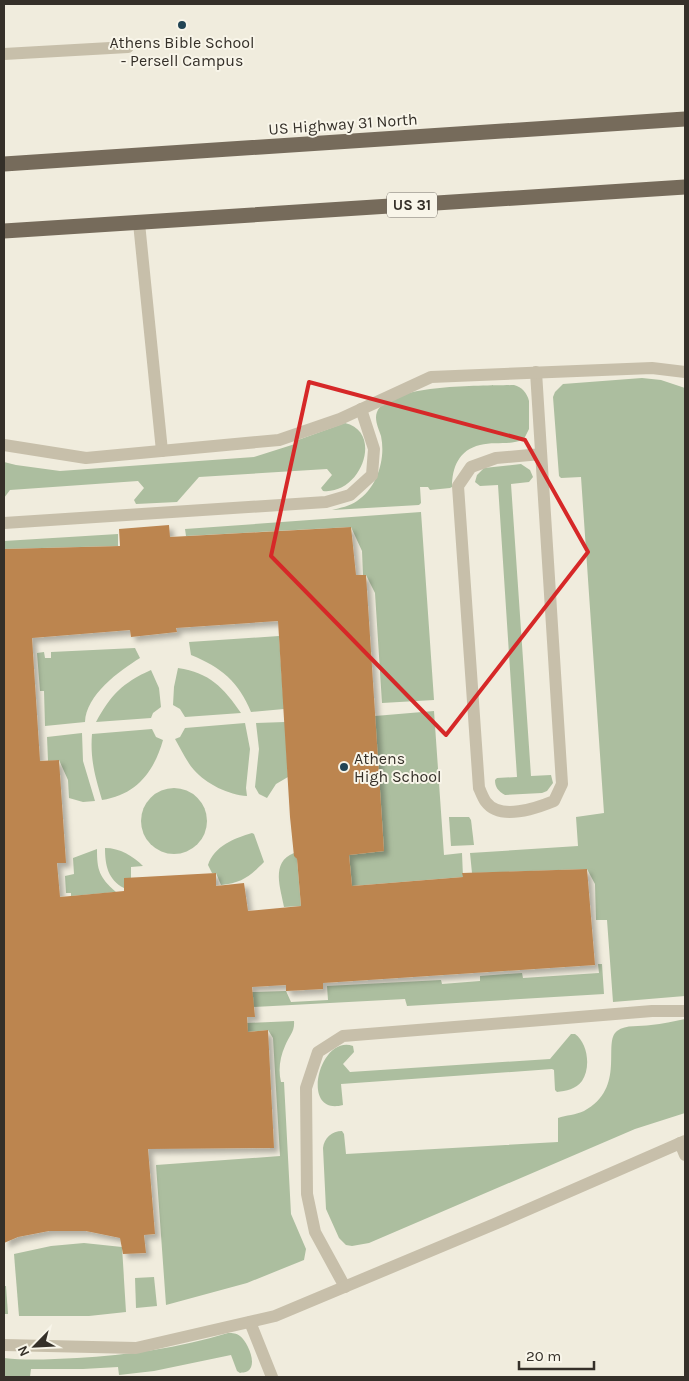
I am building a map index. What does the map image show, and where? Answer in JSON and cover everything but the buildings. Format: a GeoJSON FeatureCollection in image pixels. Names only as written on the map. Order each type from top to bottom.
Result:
{"type":"FeatureCollection","features":[{"type":"Feature","properties":{"kind":"main road","name":"US Highway 31 North"},"geometry":{"type":"LineString","coordinates":[[4,164],[685,119]]}},
{"type":"Feature","properties":{"kind":"main road","name":"US 31"},"geometry":{"type":"LineString","coordinates":[[4,231],[685,186]]}},
{"type":"Feature","properties":{"kind":"lane"},"geometry":{"type":"LineString","coordinates":[[4,54],[128,47]]}},
{"type":"Feature","properties":{"kind":"lane"},"geometry":{"type":"LineString","coordinates":[[139,222],[162,451]]}},
{"type":"Feature","properties":{"kind":"lane"},"geometry":{"type":"LineString","coordinates":[[4,445],[86,458],[279,440],[340,419],[431,377],[652,368],[685,372]]}},
{"type":"Feature","properties":{"kind":"lane"},"geometry":{"type":"LineString","coordinates":[[536,372],[562,784],[554,801],[535,809],[500,813],[486,804],[479,788],[458,486],[471,467],[496,458],[541,454]]}},
{"type":"Feature","properties":{"kind":"lane"},"geometry":{"type":"LineString","coordinates":[[4,523],[326,502],[350,495],[372,475],[374,450],[361,409]]}},
{"type":"Feature","properties":{"kind":"lane"},"geometry":{"type":"LineString","coordinates":[[345,1287],[315,1232],[306,1194],[306,1088],[318,1052],[343,1036],[652,1011],[685,1011]]}},
{"type":"Feature","properties":{"kind":"lane"},"geometry":{"type":"LineString","coordinates":[[4,1345],[136,1348],[275,1316],[684,1146]]}},
{"type":"Feature","properties":{"kind":"lane"},"geometry":{"type":"LineString","coordinates":[[250,1322],[272,1377]]}},
{"type":"Feature","properties":{"kind":"highlighted area"},"geometry":{"type":"Polygon","coordinates":[[[309,382],[525,440],[588,552],[446,735],[271,556],[309,382]]]}},
{"type":"Feature","properties":{"kind":"green space"},"geometry":{"type":"Polygon","coordinates":[[[642,378],[661,380],[685,388],[685,996],[613,1002],[607,920],[596,920],[595,884],[587,869],[472,873],[470,853],[578,846],[576,817],[604,813],[581,477],[561,478],[559,476],[553,397],[563,384],[642,378]]]}},
{"type":"Feature","properties":{"kind":"green space"},"geometry":{"type":"Polygon","coordinates":[[[514,385],[524,391],[529,401],[529,429],[524,439],[473,447],[458,460],[453,473],[452,487],[430,490],[428,487],[420,487],[421,503],[419,505],[332,510],[348,506],[357,501],[370,489],[375,481],[382,454],[381,436],[376,422],[376,414],[380,407],[390,399],[423,390],[464,386],[514,385]]]}},
{"type":"Feature","properties":{"kind":"green space"},"geometry":{"type":"Polygon","coordinates":[[[345,423],[357,429],[363,438],[365,450],[363,462],[357,474],[348,483],[336,490],[323,491],[321,488],[332,475],[327,469],[199,477],[177,502],[136,504],[134,500],[144,488],[138,481],[10,490],[4,498],[4,462],[60,471],[254,457],[295,444],[298,440],[345,423]]]}},
{"type":"Feature","properties":{"kind":"green space"},"geometry":{"type":"Polygon","coordinates":[[[521,464],[530,470],[533,477],[529,482],[511,484],[531,776],[551,775],[553,783],[547,791],[542,793],[505,795],[497,789],[495,780],[497,778],[517,777],[498,485],[480,486],[475,482],[477,475],[484,468],[521,464]]]}},
{"type":"Feature","properties":{"kind":"green space"},"geometry":{"type":"Polygon","coordinates":[[[421,512],[434,700],[382,703],[375,593],[366,575],[363,575],[362,551],[351,527],[186,536],[185,529],[421,512]]]}},
{"type":"Feature","properties":{"kind":"green space"},"geometry":{"type":"Polygon","coordinates":[[[118,534],[118,546],[4,549],[4,541],[118,534]]]}},
{"type":"Feature","properties":{"kind":"green space"},"geometry":{"type":"Polygon","coordinates":[[[279,636],[284,709],[251,712],[241,692],[228,677],[220,670],[191,655],[189,642],[279,636]]]}},
{"type":"Feature","properties":{"kind":"green space"},"geometry":{"type":"Polygon","coordinates":[[[135,648],[140,658],[114,677],[97,693],[91,702],[85,722],[45,726],[44,691],[40,691],[37,653],[44,652],[45,658],[51,658],[51,652],[135,648]]]}},
{"type":"Feature","properties":{"kind":"green space"},"geometry":{"type":"Polygon","coordinates":[[[178,668],[199,673],[215,683],[241,713],[185,717],[180,709],[173,705],[178,668]]]}},
{"type":"Feature","properties":{"kind":"green space"},"geometry":{"type":"Polygon","coordinates":[[[151,670],[159,688],[161,707],[153,713],[151,718],[96,722],[118,691],[132,680],[151,670]]]}},
{"type":"Feature","properties":{"kind":"green space"},"geometry":{"type":"Polygon","coordinates":[[[434,711],[444,855],[462,853],[463,877],[352,886],[349,855],[384,851],[375,716],[434,711]]]}},
{"type":"Feature","properties":{"kind":"green space"},"geometry":{"type":"Polygon","coordinates":[[[285,722],[288,777],[276,784],[267,798],[259,794],[255,787],[259,749],[256,723],[285,722]]]}},
{"type":"Feature","properties":{"kind":"green space"},"geometry":{"type":"Polygon","coordinates":[[[245,723],[250,749],[246,788],[247,796],[225,791],[205,780],[191,766],[175,739],[180,737],[185,728],[245,723]]]}},
{"type":"Feature","properties":{"kind":"green space"},"geometry":{"type":"Polygon","coordinates":[[[152,729],[156,737],[163,740],[149,772],[125,793],[102,800],[94,767],[92,734],[152,729]]]}},
{"type":"Feature","properties":{"kind":"green space"},"geometry":{"type":"Polygon","coordinates":[[[82,733],[83,761],[95,801],[83,802],[69,798],[68,780],[59,760],[48,761],[47,737],[82,733]]]}},
{"type":"Feature","properties":{"kind":"green space"},"geometry":{"type":"Polygon","coordinates":[[[167,788],[181,788],[193,793],[202,802],[207,814],[205,834],[198,845],[181,854],[167,854],[155,849],[146,840],[141,828],[141,814],[146,802],[155,793],[167,788]]]}},
{"type":"Feature","properties":{"kind":"green space"},"geometry":{"type":"Polygon","coordinates":[[[449,817],[469,817],[474,845],[451,846],[449,817]]]}},
{"type":"Feature","properties":{"kind":"green space"},"geometry":{"type":"Polygon","coordinates":[[[252,833],[264,862],[245,878],[235,883],[221,885],[216,873],[212,873],[208,865],[211,858],[226,844],[252,833]]]}},
{"type":"Feature","properties":{"kind":"green space"},"geometry":{"type":"Polygon","coordinates":[[[105,848],[116,849],[126,853],[143,866],[131,867],[131,878],[124,888],[114,881],[111,876],[106,860],[105,848]]]}},
{"type":"Feature","properties":{"kind":"green space"},"geometry":{"type":"Polygon","coordinates":[[[97,849],[100,873],[116,892],[71,896],[71,893],[66,893],[65,876],[74,874],[73,858],[97,849]]]}},
{"type":"Feature","properties":{"kind":"green space"},"geometry":{"type":"Polygon","coordinates":[[[294,853],[297,859],[301,906],[284,907],[279,869],[287,857],[294,853]]]}},
{"type":"Feature","properties":{"kind":"green space"},"geometry":{"type":"Polygon","coordinates":[[[598,964],[602,964],[604,994],[407,1006],[405,999],[253,1007],[252,992],[286,991],[291,1002],[328,1000],[327,986],[441,980],[442,984],[480,981],[480,976],[522,973],[523,978],[599,973],[598,964]]]}},
{"type":"Feature","properties":{"kind":"green space"},"geometry":{"type":"Polygon","coordinates":[[[685,1019],[685,1113],[635,1129],[369,1243],[352,1246],[346,1245],[339,1238],[326,1209],[323,1148],[325,1141],[332,1134],[342,1131],[346,1154],[558,1142],[558,1118],[584,1111],[597,1101],[605,1090],[611,1066],[613,1037],[617,1031],[629,1027],[655,1025],[685,1019]]]}},
{"type":"Feature","properties":{"kind":"green space"},"geometry":{"type":"Polygon","coordinates":[[[294,1021],[293,1031],[282,1055],[280,1073],[281,1082],[284,1082],[291,1214],[306,1249],[304,1260],[247,1283],[166,1305],[156,1165],[280,1156],[273,1038],[268,1030],[248,1032],[247,1023],[294,1021]]]}},
{"type":"Feature","properties":{"kind":"green space"},"geometry":{"type":"Polygon","coordinates":[[[571,1034],[575,1034],[583,1043],[587,1056],[587,1069],[580,1084],[564,1091],[557,1092],[555,1090],[554,1070],[552,1069],[341,1084],[343,1105],[329,1105],[321,1099],[318,1088],[323,1063],[331,1052],[341,1046],[353,1046],[354,1052],[343,1064],[350,1072],[550,1059],[571,1034]]]}},
{"type":"Feature","properties":{"kind":"green space"},"geometry":{"type":"Polygon","coordinates":[[[84,1243],[122,1247],[126,1312],[89,1316],[19,1316],[14,1254],[51,1246],[84,1243]]]}},
{"type":"Feature","properties":{"kind":"green space"},"geometry":{"type":"Polygon","coordinates":[[[154,1277],[157,1306],[136,1308],[135,1278],[154,1277]]]}},
{"type":"Feature","properties":{"kind":"green space"},"geometry":{"type":"Polygon","coordinates":[[[4,1286],[6,1286],[8,1314],[4,1314],[4,1286]]]}},
{"type":"Feature","properties":{"kind":"green space"},"geometry":{"type":"Polygon","coordinates":[[[228,1333],[240,1336],[248,1347],[252,1363],[251,1368],[247,1372],[240,1373],[237,1371],[231,1355],[154,1371],[119,1375],[118,1367],[31,1369],[30,1377],[4,1377],[4,1358],[40,1360],[115,1355],[172,1347],[228,1333]]]}},
{"type":"Feature","properties":{"kind":"place","name":"Athens Bible School - Persell Campus"},"geometry":{"type":"Point","coordinates":[182,25]}},
{"type":"Feature","properties":{"kind":"place","name":"Athens High School"},"geometry":{"type":"Point","coordinates":[344,767]}}]}
